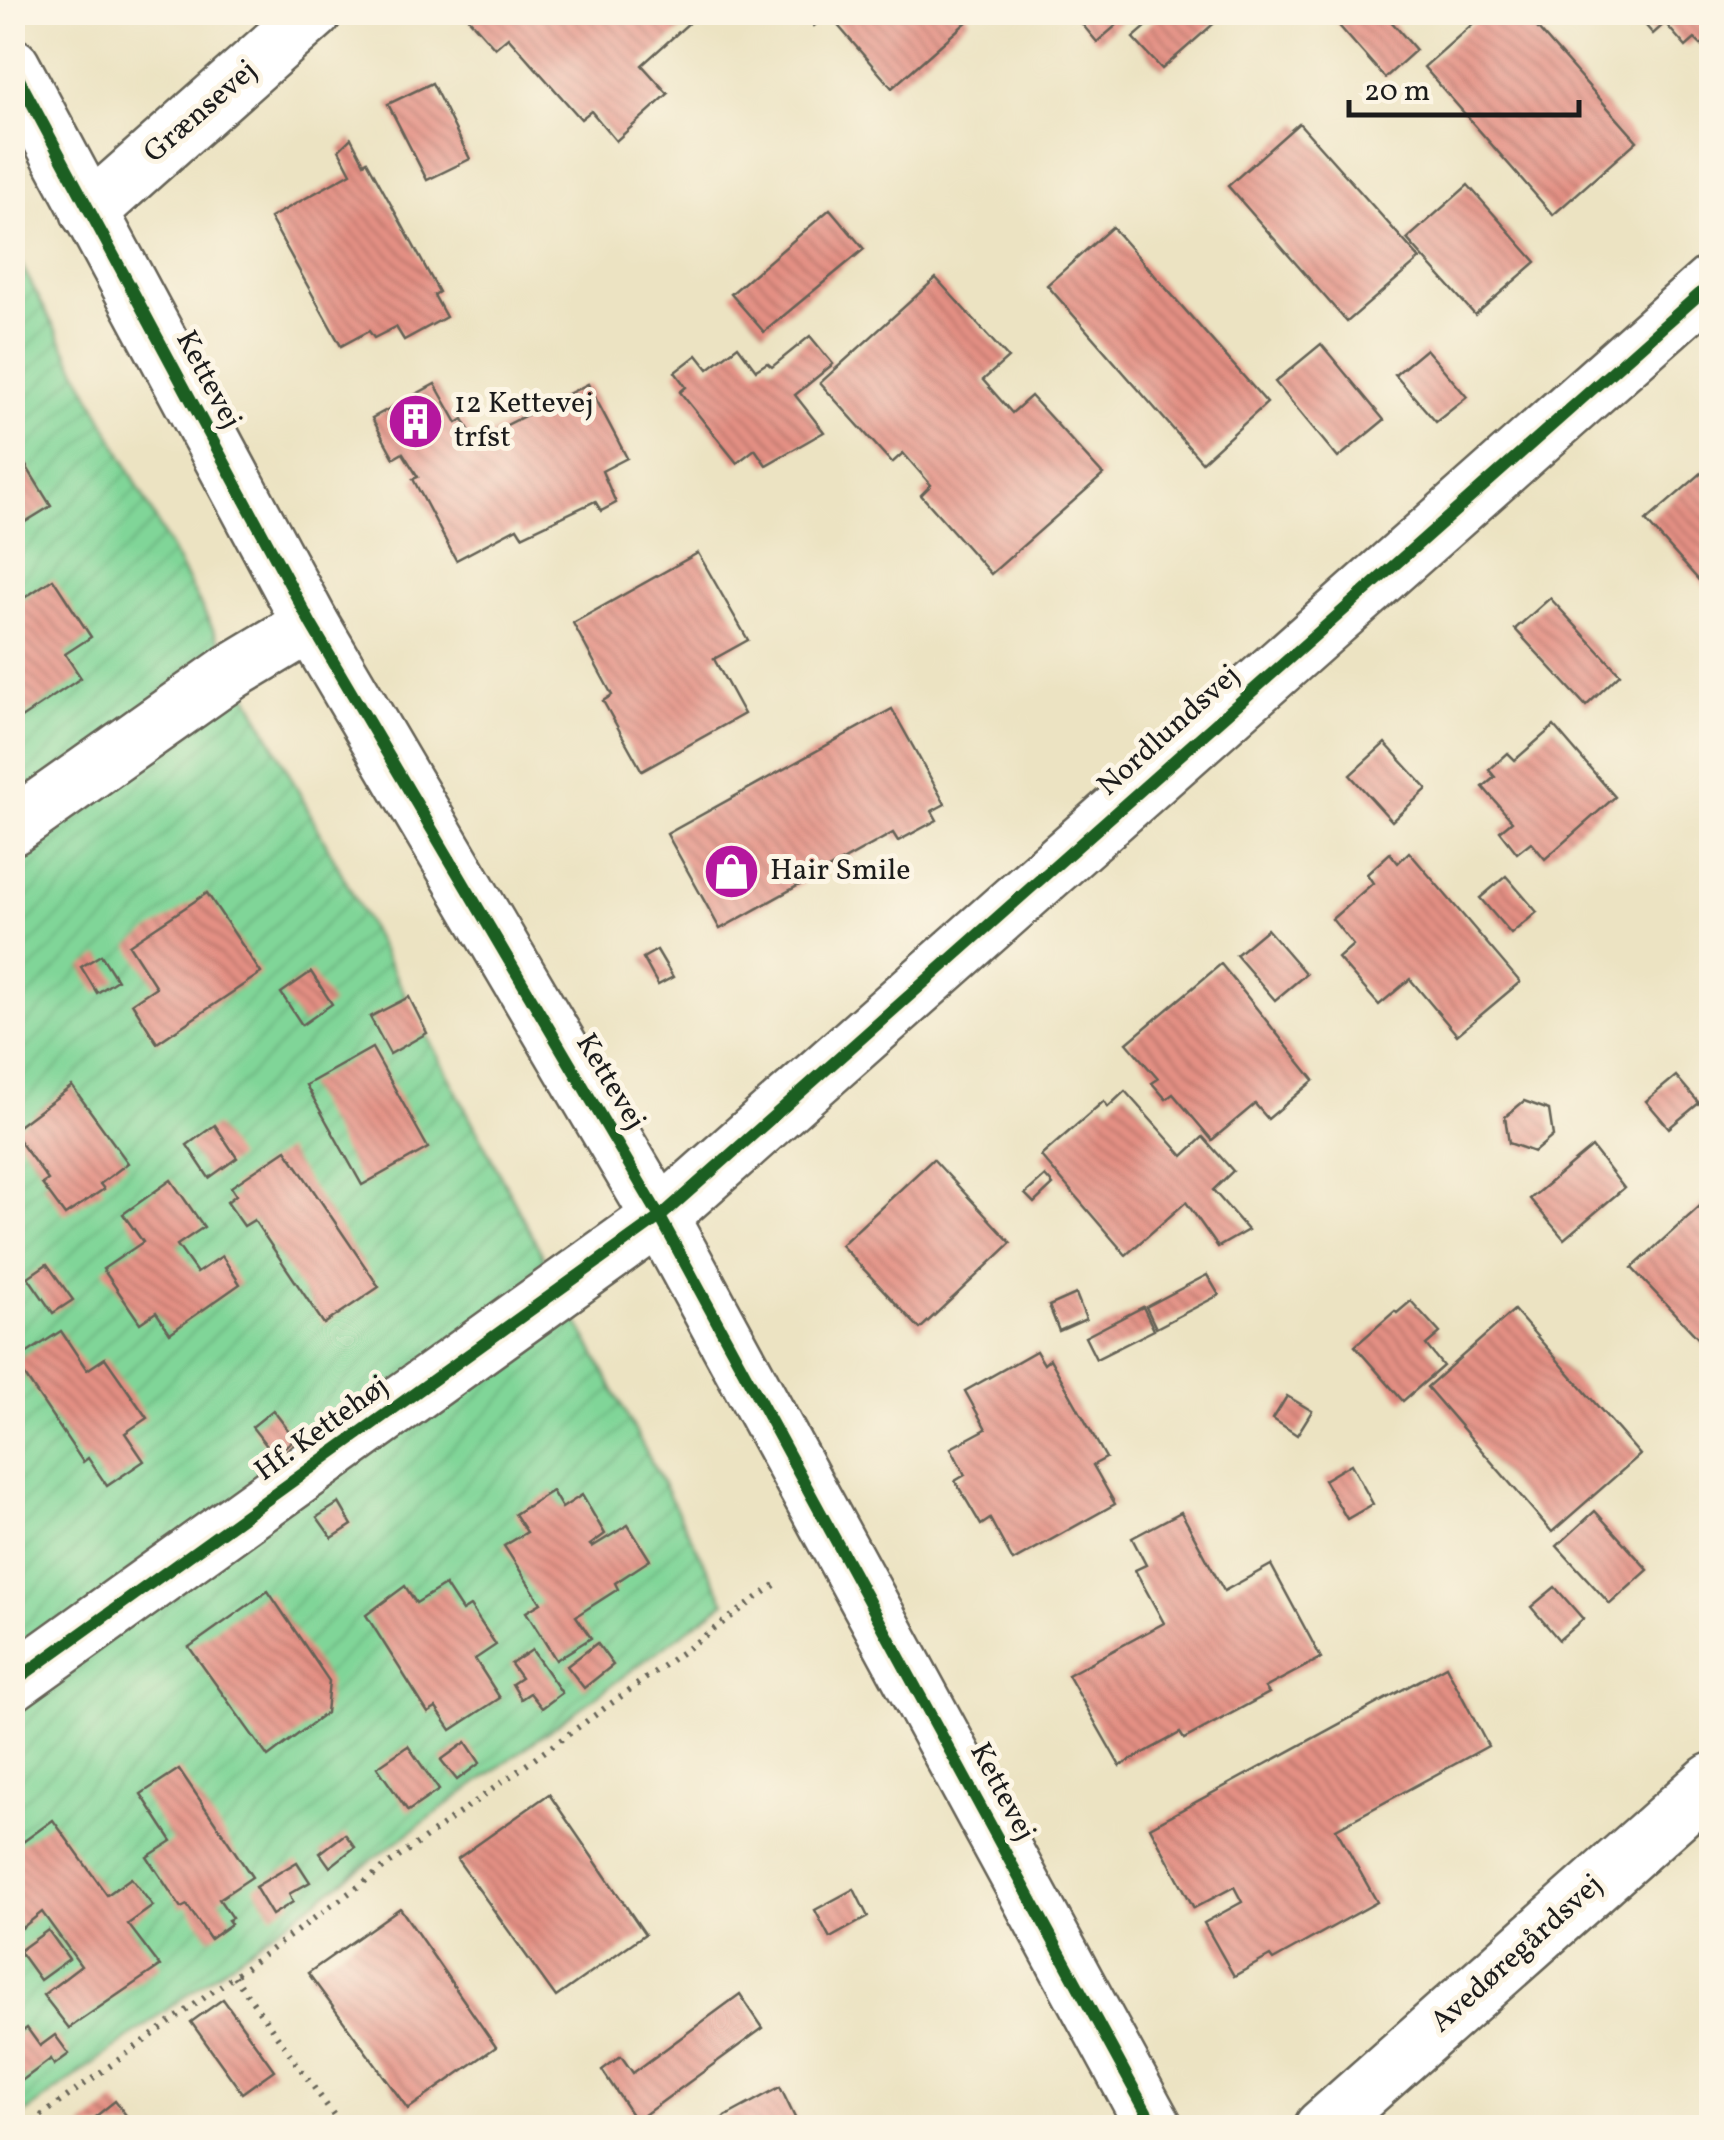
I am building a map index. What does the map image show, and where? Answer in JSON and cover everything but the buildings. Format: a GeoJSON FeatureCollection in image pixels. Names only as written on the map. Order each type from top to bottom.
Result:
{"type":"FeatureCollection","features":[{"type":"Feature","properties":{"kind":"street","name":"Grænsevej"},"geometry":{"type":"LineString","coordinates":[[88,212],[314,12]]}},
{"type":"Feature","properties":{"kind":"street","name":"Kettevej"},"geometry":{"type":"LineString","coordinates":[[12,66],[311,624],[660,1217],[1155,2128]]}},
{"type":"Feature","properties":{"kind":"street","name":"Nordlundsvej"},"geometry":{"type":"LineString","coordinates":[[660,1217],[1712,283]]}},
{"type":"Feature","properties":{"kind":"street"},"geometry":{"type":"LineString","coordinates":[[12,827],[230,672],[311,624]]}},
{"type":"Feature","properties":{"kind":"street","name":"Hf. Kettehøj"},"geometry":{"type":"LineString","coordinates":[[12,1683],[660,1217]]}},
{"type":"Feature","properties":{"kind":"street","name":"Avedøregårdsvej"},"geometry":{"type":"LineString","coordinates":[[1322,2128],[1712,1780]]}},
{"type":"Feature","properties":{"kind":"path"},"geometry":{"type":"LineString","coordinates":[[24,2128],[750,1603]]}},
{"type":"Feature","properties":{"kind":"path"},"geometry":{"type":"LineString","coordinates":[[234,1976],[342,2128]]}},
{"type":"Feature","properties":{"kind":"green space"},"geometry":{"type":"Polygon","coordinates":[[[12,247],[725,1602],[13,2122],[12,2122],[12,247]]]}},
{"type":"Feature","properties":{"kind":"cycle path"},"geometry":{"type":"LineString","coordinates":[[12,66],[311,624],[660,1217],[1155,2128]]}},
{"type":"Feature","properties":{"kind":"cycle path"},"geometry":{"type":"LineString","coordinates":[[12,1683],[660,1217],[1712,283]]}},
{"type":"Feature","properties":{"kind":"place","name":"12 Kettevej trfst"},"geometry":{"type":"Point","coordinates":[415,421]}},
{"type":"Feature","properties":{"kind":"place","name":"Hair Smile"},"geometry":{"type":"Point","coordinates":[731,871]}}]}
